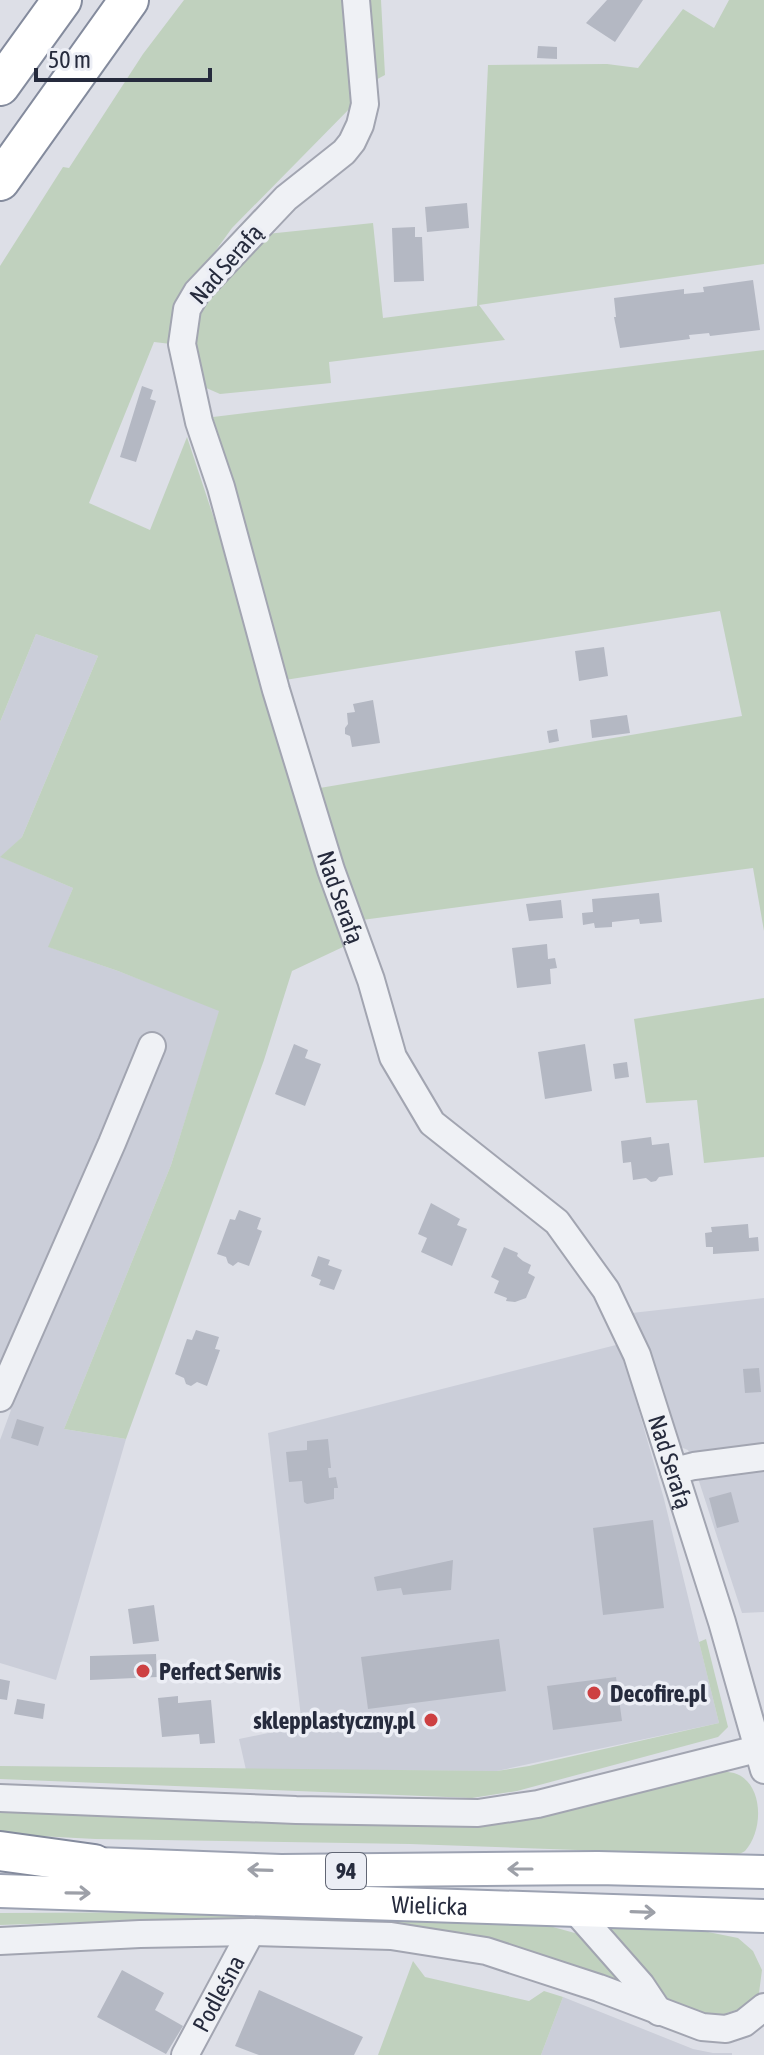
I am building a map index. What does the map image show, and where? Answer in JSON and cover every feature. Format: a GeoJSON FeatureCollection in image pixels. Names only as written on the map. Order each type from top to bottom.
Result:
{"type":"FeatureCollection","features":[{"type":"Feature","properties":{"kind":"highway"},"geometry":{"type":"LineString","coordinates":[[0,86],[62,0]]}},
{"type":"Feature","properties":{"kind":"highway"},"geometry":{"type":"LineString","coordinates":[[0,181],[129,0]]}},
{"type":"Feature","properties":{"kind":"highway"},"geometry":{"type":"LineString","coordinates":[[0,201],[38,127]]}},
{"type":"Feature","properties":{"kind":"highway"},"geometry":{"type":"LineString","coordinates":[[0,1851],[94,1864]]}},
{"type":"Feature","properties":{"kind":"main road","name":"Wielicka"},"geometry":{"type":"LineString","coordinates":[[0,1862],[281,1871],[598,1868],[764,1872]]}},
{"type":"Feature","properties":{"kind":"main road","name":"Wielicka"},"geometry":{"type":"LineString","coordinates":[[0,1891],[764,1916]]}},
{"type":"Feature","properties":{"kind":"street","name":"Nad Serafą"},"geometry":{"type":"LineString","coordinates":[[356,0],[365,104],[360,125],[344,152],[286,198],[218,266],[197,292],[187,309],[183,327],[185,366],[276,690],[331,870],[371,980],[393,1057],[432,1123],[557,1222],[606,1290],[637,1355],[722,1622],[760,1759]]}},
{"type":"Feature","properties":{"kind":"street"},"geometry":{"type":"LineString","coordinates":[[0,1398],[152,1046]]}},
{"type":"Feature","properties":{"kind":"street"},"geometry":{"type":"LineString","coordinates":[[674,1471],[764,1457]]}},
{"type":"Feature","properties":{"kind":"street"},"geometry":{"type":"LineString","coordinates":[[0,1798],[296,1810],[478,1813],[538,1804],[760,1759]]}},
{"type":"Feature","properties":{"kind":"street"},"geometry":{"type":"LineString","coordinates":[[574,1909],[641,1985],[659,2012]]}},
{"type":"Feature","properties":{"kind":"street"},"geometry":{"type":"LineString","coordinates":[[0,1941],[251,1932],[391,1936],[486,1951],[599,1988],[702,2027],[726,2029],[744,2023],[764,2007]]}},
{"type":"Feature","properties":{"kind":"street","name":"Podleśna"},"geometry":{"type":"LineString","coordinates":[[185,2055],[251,1932]]}},
{"type":"Feature","properties":{"kind":"shaded area"},"geometry":{"type":"Polygon","coordinates":[[[36,634],[98,656],[22,837],[1,857],[73,888],[49,947],[220,1010],[171,1165],[64,1429],[126,1439],[56,1680],[0,1663],[0,1440],[11,1410],[0,1404],[0,722],[36,634]]]}},
{"type":"Feature","properties":{"kind":"shaded area"},"geometry":{"type":"Polygon","coordinates":[[[764,1298],[764,1612],[742,1613],[694,1466],[688,1450],[678,1446],[632,1313],[764,1298]]]}},
{"type":"Feature","properties":{"kind":"shaded area"},"geometry":{"type":"Polygon","coordinates":[[[620,1344],[664,1499],[719,1723],[497,1771],[246,1770],[239,1739],[302,1726],[268,1433],[620,1344]]]}},
{"type":"Feature","properties":{"kind":"shaded area"},"geometry":{"type":"Polygon","coordinates":[[[563,1997],[693,2049],[732,2055],[541,2055],[563,1997]]]}},
{"type":"Feature","properties":{"kind":"green space"},"geometry":{"type":"Polygon","coordinates":[[[184,0],[347,0],[359,99],[232,228],[180,300],[171,344],[154,342],[89,503],[150,530],[187,437],[243,606],[345,946],[292,971],[264,1060],[126,1439],[64,1429],[171,1165],[219,1011],[48,947],[73,888],[0,857],[22,837],[98,656],[36,634],[0,722],[0,266],[63,167],[69,168],[143,54],[184,0]]]}},
{"type":"Feature","properties":{"kind":"green space"},"geometry":{"type":"Polygon","coordinates":[[[362,0],[381,0],[385,75],[368,84],[362,0]]]}},
{"type":"Feature","properties":{"kind":"green space"},"geometry":{"type":"Polygon","coordinates":[[[729,0],[764,0],[764,264],[479,305],[505,340],[329,362],[331,383],[220,394],[204,387],[191,344],[191,311],[257,235],[373,223],[383,318],[477,306],[488,65],[607,64],[638,68],[683,9],[714,28],[729,0]]]}},
{"type":"Feature","properties":{"kind":"green space"},"geometry":{"type":"Polygon","coordinates":[[[764,350],[764,931],[753,868],[362,920],[314,789],[742,716],[720,611],[285,680],[213,417],[764,350]]]}},
{"type":"Feature","properties":{"kind":"green space"},"geometry":{"type":"Polygon","coordinates":[[[764,998],[764,1157],[704,1163],[697,1100],[646,1103],[634,1019],[764,998]]]}},
{"type":"Feature","properties":{"kind":"green space"},"geometry":{"type":"Polygon","coordinates":[[[706,1639],[728,1727],[718,1737],[517,1791],[472,1798],[0,1779],[0,1766],[497,1771],[529,1766],[719,1723],[699,1642],[706,1639]]]}},
{"type":"Feature","properties":{"kind":"green space"},"geometry":{"type":"Polygon","coordinates":[[[709,1772],[731,1772],[744,1778],[756,1796],[756,1832],[742,1853],[715,1855],[0,1834],[0,1807],[469,1824],[560,1811],[709,1772]]]}},
{"type":"Feature","properties":{"kind":"green space"},"geometry":{"type":"Polygon","coordinates":[[[419,1911],[553,1927],[582,1935],[624,1979],[623,1986],[493,1939],[390,1923],[147,1920],[0,1925],[0,1913],[419,1911]]]}},
{"type":"Feature","properties":{"kind":"green space"},"geometry":{"type":"Polygon","coordinates":[[[605,1927],[698,1930],[738,1938],[753,1951],[762,1970],[759,1993],[739,2009],[715,2017],[670,2003],[605,1927]]]}},
{"type":"Feature","properties":{"kind":"green space"},"geometry":{"type":"Polygon","coordinates":[[[413,1961],[425,1977],[529,2001],[544,1991],[563,1997],[541,2055],[378,2055],[413,1961]]]}},
{"type":"Feature","properties":{"kind":"building"},"geometry":{"type":"Polygon","coordinates":[[[607,0],[643,0],[615,42],[586,23],[607,0]]]}},
{"type":"Feature","properties":{"kind":"building"},"geometry":{"type":"Polygon","coordinates":[[[538,46],[557,47],[557,59],[537,58],[538,46]]]}},
{"type":"Feature","properties":{"kind":"building"},"geometry":{"type":"Polygon","coordinates":[[[467,203],[469,228],[427,232],[425,207],[467,203]]]}},
{"type":"Feature","properties":{"kind":"building"},"geometry":{"type":"Polygon","coordinates":[[[415,227],[415,237],[422,237],[424,281],[394,282],[392,228],[415,227]]]}},
{"type":"Feature","properties":{"kind":"building"},"geometry":{"type":"Polygon","coordinates":[[[753,280],[760,330],[710,336],[709,333],[689,335],[690,339],[620,348],[614,298],[684,289],[684,294],[704,292],[703,287],[753,280]]]}},
{"type":"Feature","properties":{"kind":"building"},"geometry":{"type":"Polygon","coordinates":[[[142,386],[153,390],[150,399],[156,401],[136,462],[120,457],[142,386]]]}},
{"type":"Feature","properties":{"kind":"building"},"geometry":{"type":"Polygon","coordinates":[[[604,647],[608,676],[579,681],[575,651],[604,647]]]}},
{"type":"Feature","properties":{"kind":"building"},"geometry":{"type":"Polygon","coordinates":[[[373,700],[380,743],[352,747],[350,736],[345,734],[347,713],[355,712],[353,704],[373,700]]]}},
{"type":"Feature","properties":{"kind":"building"},"geometry":{"type":"Polygon","coordinates":[[[627,715],[630,733],[592,738],[590,720],[627,715]]]}},
{"type":"Feature","properties":{"kind":"building"},"geometry":{"type":"Polygon","coordinates":[[[557,729],[559,741],[549,743],[547,731],[557,729]]]}},
{"type":"Feature","properties":{"kind":"building"},"geometry":{"type":"Polygon","coordinates":[[[659,893],[662,922],[640,924],[639,919],[612,922],[612,927],[595,928],[594,923],[583,925],[582,913],[593,912],[592,899],[659,893]]]}},
{"type":"Feature","properties":{"kind":"building"},"geometry":{"type":"Polygon","coordinates":[[[561,900],[563,918],[529,921],[526,904],[561,900]]]}},
{"type":"Feature","properties":{"kind":"building"},"geometry":{"type":"Polygon","coordinates":[[[547,944],[548,959],[555,958],[557,968],[550,969],[551,984],[517,988],[512,948],[547,944]]]}},
{"type":"Feature","properties":{"kind":"building"},"geometry":{"type":"Polygon","coordinates":[[[294,1044],[308,1050],[305,1058],[321,1064],[305,1106],[275,1094],[294,1044]]]}},
{"type":"Feature","properties":{"kind":"building"},"geometry":{"type":"Polygon","coordinates":[[[585,1044],[592,1091],[545,1099],[538,1052],[585,1044]]]}},
{"type":"Feature","properties":{"kind":"building"},"geometry":{"type":"Polygon","coordinates":[[[627,1062],[629,1077],[615,1079],[613,1064],[627,1062]]]}},
{"type":"Feature","properties":{"kind":"building"},"geometry":{"type":"Polygon","coordinates":[[[651,1137],[652,1145],[669,1143],[673,1175],[651,1182],[646,1178],[633,1180],[631,1162],[623,1163],[621,1141],[651,1137]]]}},
{"type":"Feature","properties":{"kind":"building"},"geometry":{"type":"Polygon","coordinates":[[[431,1203],[460,1219],[457,1225],[467,1229],[452,1266],[421,1252],[427,1238],[418,1234],[431,1203]]]}},
{"type":"Feature","properties":{"kind":"building"},"geometry":{"type":"Polygon","coordinates":[[[239,1210],[261,1218],[257,1229],[262,1231],[249,1266],[238,1262],[233,1266],[226,1257],[217,1254],[230,1219],[235,1220],[239,1210]]]}},
{"type":"Feature","properties":{"kind":"building"},"geometry":{"type":"Polygon","coordinates":[[[748,1224],[749,1238],[758,1237],[759,1251],[713,1254],[713,1247],[706,1247],[705,1233],[712,1232],[711,1227],[748,1224]]]}},
{"type":"Feature","properties":{"kind":"building"},"geometry":{"type":"Polygon","coordinates":[[[504,1247],[518,1253],[517,1256],[531,1265],[528,1273],[535,1277],[526,1298],[515,1302],[506,1301],[507,1298],[494,1293],[499,1281],[491,1277],[504,1247]]]}},
{"type":"Feature","properties":{"kind":"building"},"geometry":{"type":"Polygon","coordinates":[[[318,1256],[330,1260],[328,1265],[342,1270],[334,1290],[319,1285],[321,1280],[311,1276],[318,1256]]]}},
{"type":"Feature","properties":{"kind":"building"},"geometry":{"type":"Polygon","coordinates":[[[196,1330],[219,1337],[215,1349],[220,1350],[207,1386],[197,1382],[191,1386],[175,1374],[187,1339],[192,1340],[196,1330]]]}},
{"type":"Feature","properties":{"kind":"building"},"geometry":{"type":"Polygon","coordinates":[[[759,1368],[761,1392],[745,1393],[743,1369],[759,1368]]]}},
{"type":"Feature","properties":{"kind":"building"},"geometry":{"type":"Polygon","coordinates":[[[17,1419],[44,1427],[38,1446],[11,1438],[17,1419]]]}},
{"type":"Feature","properties":{"kind":"building"},"geometry":{"type":"Polygon","coordinates":[[[328,1439],[329,1478],[336,1477],[338,1488],[334,1488],[334,1499],[307,1504],[304,1502],[302,1481],[289,1482],[286,1452],[307,1450],[307,1441],[328,1439]]]}},
{"type":"Feature","properties":{"kind":"building"},"geometry":{"type":"Polygon","coordinates":[[[731,1492],[739,1522],[717,1528],[709,1498],[731,1492]]]}},
{"type":"Feature","properties":{"kind":"building"},"geometry":{"type":"Polygon","coordinates":[[[653,1520],[664,1608],[603,1615],[593,1528],[653,1520]]]}},
{"type":"Feature","properties":{"kind":"building"},"geometry":{"type":"Polygon","coordinates":[[[453,1560],[451,1590],[403,1595],[401,1588],[377,1591],[374,1577],[453,1560]]]}},
{"type":"Feature","properties":{"kind":"building"},"geometry":{"type":"Polygon","coordinates":[[[154,1605],[159,1641],[133,1644],[128,1609],[154,1605]]]}},
{"type":"Feature","properties":{"kind":"building"},"geometry":{"type":"Polygon","coordinates":[[[499,1639],[506,1691],[368,1709],[361,1657],[499,1639]]]}},
{"type":"Feature","properties":{"kind":"building"},"geometry":{"type":"Polygon","coordinates":[[[156,1654],[157,1677],[90,1680],[90,1656],[156,1654]]]}},
{"type":"Feature","properties":{"kind":"building"},"geometry":{"type":"Polygon","coordinates":[[[616,1677],[622,1721],[553,1730],[547,1686],[616,1677]]]}},
{"type":"Feature","properties":{"kind":"building"},"geometry":{"type":"Polygon","coordinates":[[[0,1679],[10,1681],[7,1700],[0,1699],[0,1679]]]}},
{"type":"Feature","properties":{"kind":"building"},"geometry":{"type":"Polygon","coordinates":[[[178,1696],[178,1703],[211,1700],[215,1743],[200,1744],[199,1734],[162,1737],[158,1698],[178,1696]]]}},
{"type":"Feature","properties":{"kind":"building"},"geometry":{"type":"Polygon","coordinates":[[[17,1699],[45,1704],[43,1719],[14,1714],[17,1699]]]}},
{"type":"Feature","properties":{"kind":"building"},"geometry":{"type":"Polygon","coordinates":[[[122,1970],[164,1993],[155,2010],[183,2026],[166,2054],[97,2017],[122,1970]]]}},
{"type":"Feature","properties":{"kind":"building"},"geometry":{"type":"Polygon","coordinates":[[[259,1990],[363,2037],[354,2055],[259,2055],[235,2046],[259,1990]]]}},
{"type":"Feature","properties":{"kind":"place","name":"Perfect Serwis"},"geometry":{"type":"Point","coordinates":[143,1671]}},
{"type":"Feature","properties":{"kind":"place","name":"Decofire.pl"},"geometry":{"type":"Point","coordinates":[594,1693]}},
{"type":"Feature","properties":{"kind":"place","name":"sklepplastyczny.pl"},"geometry":{"type":"Point","coordinates":[431,1720]}}]}
